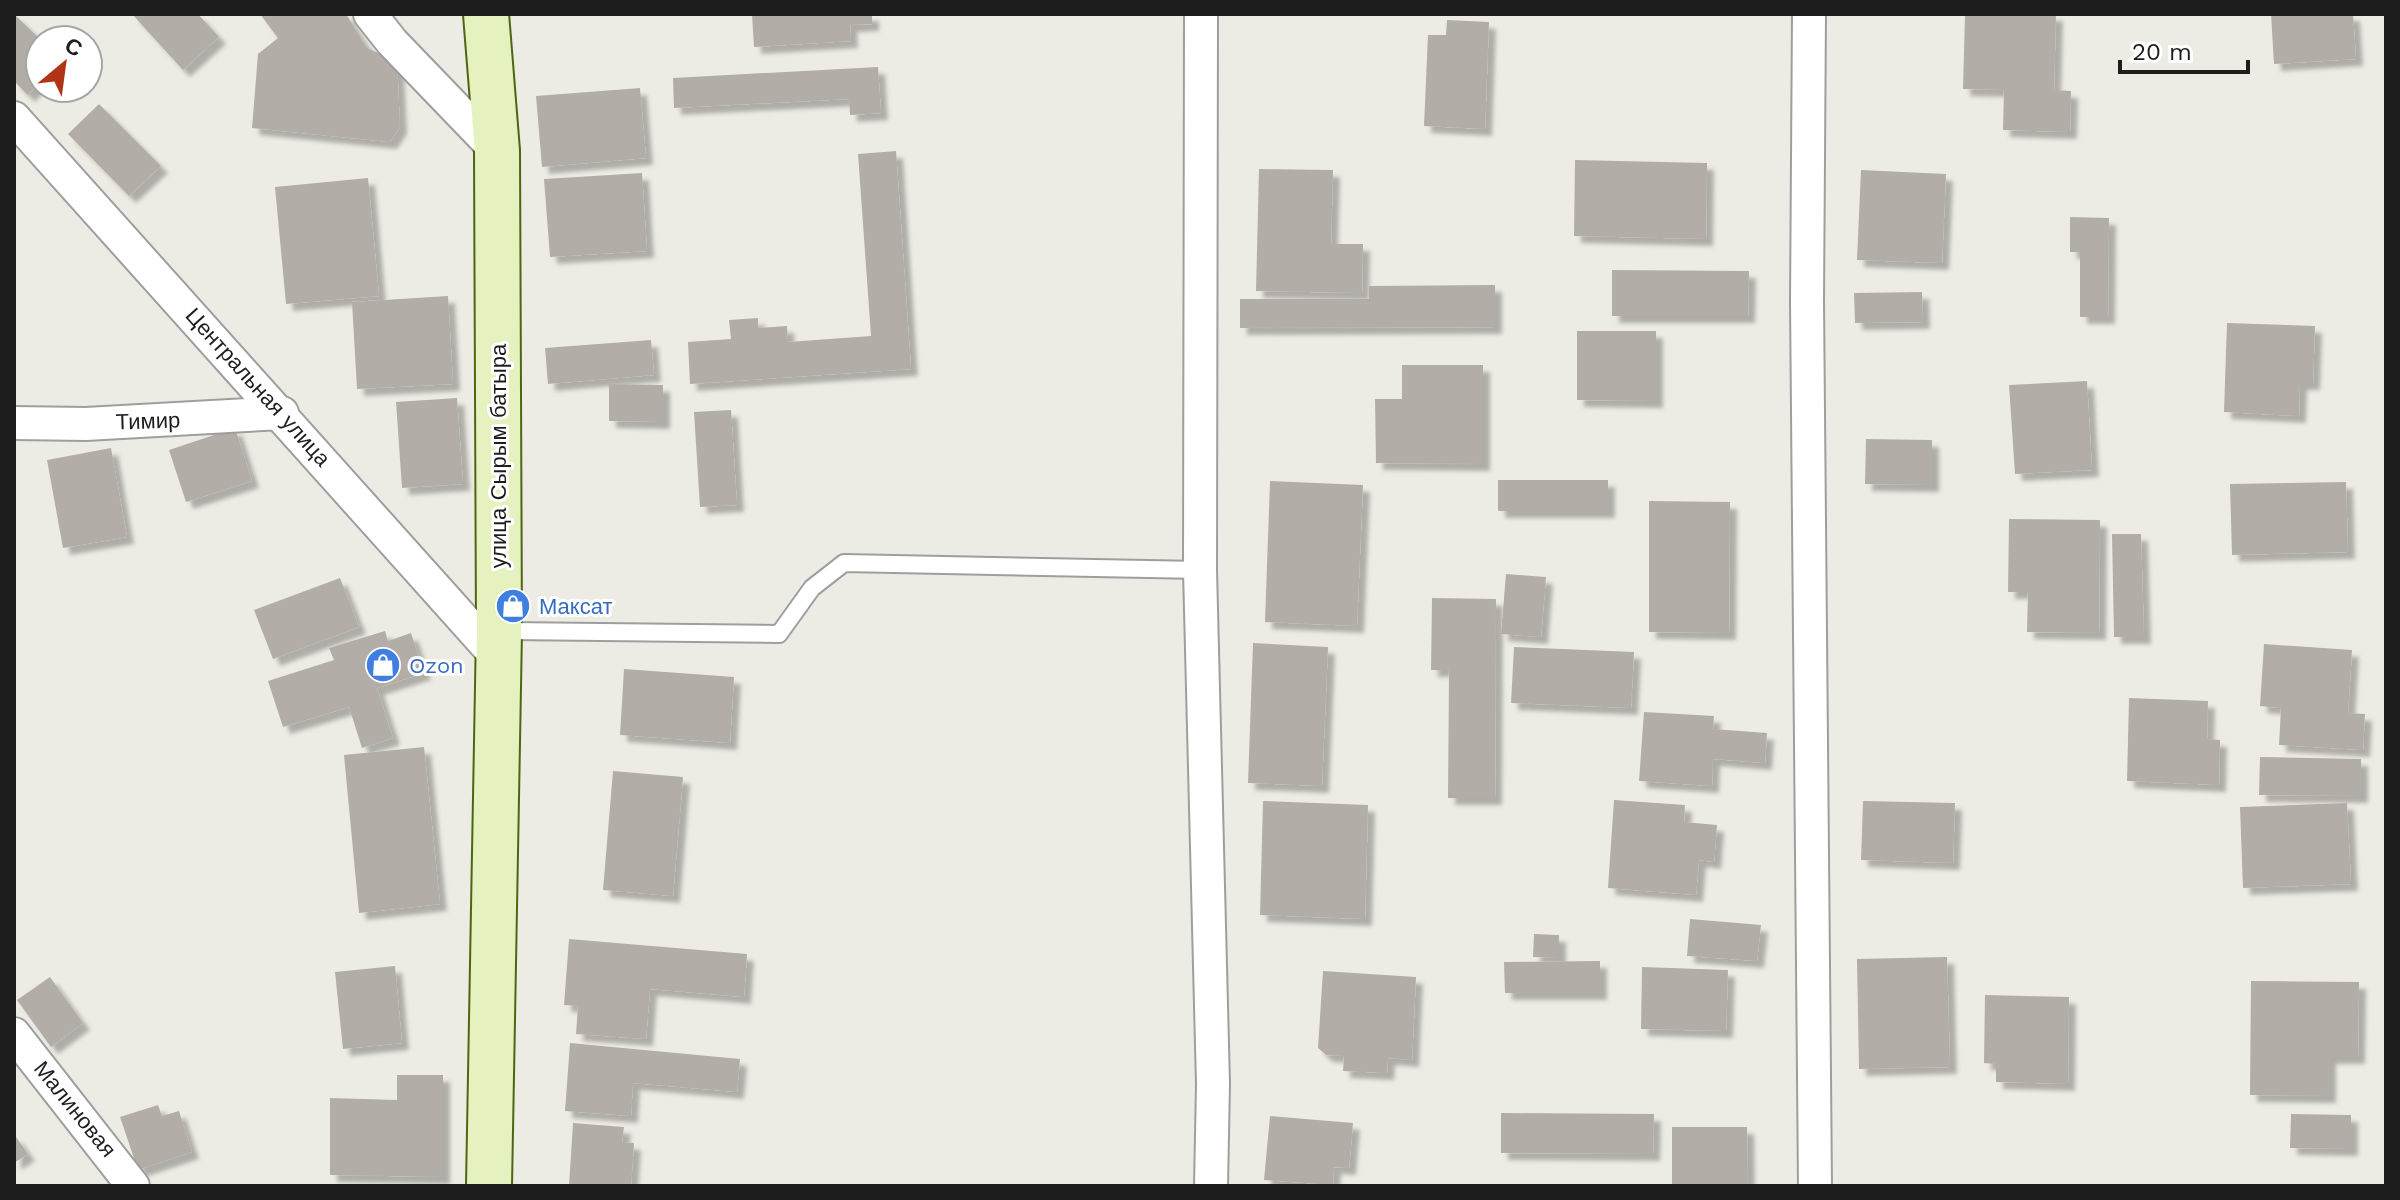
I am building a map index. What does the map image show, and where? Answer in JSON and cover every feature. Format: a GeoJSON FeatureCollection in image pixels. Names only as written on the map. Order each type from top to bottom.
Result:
{"type":"FeatureCollection","features":[{"type":"Feature","properties":{"kind":"street"},"geometry":{"type":"LineString","coordinates":[[370,14],[392,42],[497,151]]}},
{"type":"Feature","properties":{"kind":"street","name":"улица Сырым батыра"},"geometry":{"type":"LineString","coordinates":[[486,14],[497,151],[499,645],[489,1186]]}},
{"type":"Feature","properties":{"kind":"street"},"geometry":{"type":"LineString","coordinates":[[1201,14],[1200,570],[1213,1084],[1211,1186]]}},
{"type":"Feature","properties":{"kind":"street"},"geometry":{"type":"LineString","coordinates":[[1809,14],[1807,301],[1815,1186]]}},
{"type":"Feature","properties":{"kind":"street","name":"Центральная улица"},"geometry":{"type":"LineString","coordinates":[[14,118],[282,413],[499,645]]}},
{"type":"Feature","properties":{"kind":"street","name":"Тимир"},"geometry":{"type":"LineString","coordinates":[[14,423],[86,424],[282,413]]}},
{"type":"Feature","properties":{"kind":"street","name":"Малиновая"},"geometry":{"type":"LineString","coordinates":[[14,1034],[133,1186]]}},
{"type":"Feature","properties":{"kind":"lane"},"geometry":{"type":"LineString","coordinates":[[499,645],[779,634],[812,588],[844,563],[1200,570]]}},
{"type":"Feature","properties":{"kind":"building"},"geometry":{"type":"Polygon","coordinates":[[[14,14],[24,24],[24,91],[14,81],[14,14]]]}},
{"type":"Feature","properties":{"kind":"building"},"geometry":{"type":"Polygon","coordinates":[[[132,14],[198,14],[219,37],[183,70],[132,14]]]}},
{"type":"Feature","properties":{"kind":"building"},"geometry":{"type":"Polygon","coordinates":[[[260,14],[346,14],[367,48],[397,61],[400,127],[390,142],[252,128],[258,54],[278,38],[260,14]]]}},
{"type":"Feature","properties":{"kind":"building"},"geometry":{"type":"Polygon","coordinates":[[[752,14],[872,14],[872,24],[850,25],[851,41],[754,47],[752,14]]]}},
{"type":"Feature","properties":{"kind":"building"},"geometry":{"type":"Polygon","coordinates":[[[1965,14],[2056,14],[2054,90],[2071,91],[2070,132],[2003,130],[2004,90],[1963,89],[1965,14]]]}},
{"type":"Feature","properties":{"kind":"building"},"geometry":{"type":"Polygon","coordinates":[[[2271,14],[2353,14],[2356,59],[2274,64],[2271,14]]]}},
{"type":"Feature","properties":{"kind":"building"},"geometry":{"type":"Polygon","coordinates":[[[1447,20],[1489,22],[1485,129],[1424,126],[1428,35],[1446,35],[1447,20]]]}},
{"type":"Feature","properties":{"kind":"building"},"geometry":{"type":"Polygon","coordinates":[[[878,67],[881,113],[850,115],[849,99],[674,108],[673,78],[878,67]]]}},
{"type":"Feature","properties":{"kind":"building"},"geometry":{"type":"Polygon","coordinates":[[[640,88],[646,158],[542,167],[536,96],[640,88]]]}},
{"type":"Feature","properties":{"kind":"building"},"geometry":{"type":"Polygon","coordinates":[[[99,104],[161,166],[129,196],[68,134],[99,104]]]}},
{"type":"Feature","properties":{"kind":"building"},"geometry":{"type":"Polygon","coordinates":[[[896,151],[911,369],[690,384],[688,342],[731,339],[729,320],[758,318],[758,328],[787,326],[788,342],[871,336],[858,154],[896,151]]]}},
{"type":"Feature","properties":{"kind":"building"},"geometry":{"type":"Polygon","coordinates":[[[1575,160],[1707,163],[1706,239],[1574,236],[1575,160]]]}},
{"type":"Feature","properties":{"kind":"building"},"geometry":{"type":"Polygon","coordinates":[[[1259,169],[1333,170],[1331,244],[1363,244],[1362,293],[1256,291],[1259,169]]]}},
{"type":"Feature","properties":{"kind":"building"},"geometry":{"type":"Polygon","coordinates":[[[1861,170],[1946,174],[1942,263],[1857,260],[1861,170]]]}},
{"type":"Feature","properties":{"kind":"building"},"geometry":{"type":"Polygon","coordinates":[[[642,173],[647,251],[550,257],[544,179],[642,173]]]}},
{"type":"Feature","properties":{"kind":"building"},"geometry":{"type":"Polygon","coordinates":[[[368,178],[379,296],[286,304],[275,187],[368,178]]]}},
{"type":"Feature","properties":{"kind":"building"},"geometry":{"type":"Polygon","coordinates":[[[2070,217],[2109,218],[2108,317],[2080,317],[2080,252],[2070,252],[2070,217]]]}},
{"type":"Feature","properties":{"kind":"building"},"geometry":{"type":"Polygon","coordinates":[[[1612,270],[1749,271],[1748,316],[1612,316],[1612,270]]]}},
{"type":"Feature","properties":{"kind":"building"},"geometry":{"type":"Polygon","coordinates":[[[1495,285],[1495,327],[1240,328],[1240,299],[1369,299],[1369,286],[1495,285]]]}},
{"type":"Feature","properties":{"kind":"building"},"geometry":{"type":"Polygon","coordinates":[[[1922,292],[1923,322],[1855,323],[1854,293],[1922,292]]]}},
{"type":"Feature","properties":{"kind":"building"},"geometry":{"type":"Polygon","coordinates":[[[448,296],[453,384],[357,389],[352,302],[448,296]]]}},
{"type":"Feature","properties":{"kind":"building"},"geometry":{"type":"Polygon","coordinates":[[[2227,323],[2315,326],[2313,383],[2300,383],[2299,416],[2224,412],[2227,323]]]}},
{"type":"Feature","properties":{"kind":"building"},"geometry":{"type":"Polygon","coordinates":[[[1577,331],[1656,331],[1656,401],[1577,400],[1577,331]]]}},
{"type":"Feature","properties":{"kind":"building"},"geometry":{"type":"Polygon","coordinates":[[[651,340],[654,375],[548,384],[545,348],[651,340]]]}},
{"type":"Feature","properties":{"kind":"building"},"geometry":{"type":"Polygon","coordinates":[[[1402,365],[1483,365],[1483,464],[1376,463],[1375,399],[1402,399],[1402,365]]]}},
{"type":"Feature","properties":{"kind":"building"},"geometry":{"type":"Polygon","coordinates":[[[2087,381],[2092,470],[2015,474],[2009,385],[2087,381]]]}},
{"type":"Feature","properties":{"kind":"building"},"geometry":{"type":"Polygon","coordinates":[[[609,384],[663,385],[663,422],[609,421],[609,384]]]}},
{"type":"Feature","properties":{"kind":"building"},"geometry":{"type":"Polygon","coordinates":[[[457,398],[463,484],[402,488],[396,402],[457,398]]]}},
{"type":"Feature","properties":{"kind":"building"},"geometry":{"type":"Polygon","coordinates":[[[731,410],[737,505],[700,507],[694,412],[731,410]]]}},
{"type":"Feature","properties":{"kind":"building"},"geometry":{"type":"Polygon","coordinates":[[[235,428],[252,481],[186,502],[169,450],[235,428]]]}},
{"type":"Feature","properties":{"kind":"building"},"geometry":{"type":"Polygon","coordinates":[[[1866,439],[1932,440],[1932,485],[1865,484],[1866,439]]]}},
{"type":"Feature","properties":{"kind":"building"},"geometry":{"type":"Polygon","coordinates":[[[111,448],[127,537],[63,548],[47,460],[111,448]]]}},
{"type":"Feature","properties":{"kind":"building"},"geometry":{"type":"Polygon","coordinates":[[[1498,480],[1608,480],[1608,511],[1498,511],[1498,480]]]}},
{"type":"Feature","properties":{"kind":"building"},"geometry":{"type":"Polygon","coordinates":[[[1270,481],[1363,485],[1357,626],[1265,622],[1270,481]]]}},
{"type":"Feature","properties":{"kind":"building"},"geometry":{"type":"Polygon","coordinates":[[[2346,482],[2348,552],[2232,555],[2230,484],[2346,482]]]}},
{"type":"Feature","properties":{"kind":"building"},"geometry":{"type":"Polygon","coordinates":[[[1649,501],[1730,502],[1729,633],[1649,632],[1649,501]]]}},
{"type":"Feature","properties":{"kind":"building"},"geometry":{"type":"Polygon","coordinates":[[[2009,519],[2100,520],[2099,633],[2027,632],[2028,592],[2008,592],[2009,519]]]}},
{"type":"Feature","properties":{"kind":"building"},"geometry":{"type":"Polygon","coordinates":[[[2112,534],[2141,534],[2144,637],[2114,637],[2112,534]]]}},
{"type":"Feature","properties":{"kind":"building"},"geometry":{"type":"Polygon","coordinates":[[[1506,574],[1546,577],[1541,637],[1501,634],[1506,574]]]}},
{"type":"Feature","properties":{"kind":"building"},"geometry":{"type":"Polygon","coordinates":[[[340,578],[359,627],[273,659],[254,610],[340,578]]]}},
{"type":"Feature","properties":{"kind":"building"},"geometry":{"type":"Polygon","coordinates":[[[1432,598],[1496,599],[1495,798],[1448,798],[1449,670],[1431,670],[1432,598]]]}},
{"type":"Feature","properties":{"kind":"building"},"geometry":{"type":"Polygon","coordinates":[[[385,631],[388,641],[411,633],[424,673],[377,688],[393,738],[362,748],[349,707],[283,727],[268,681],[334,660],[329,648],[385,631]]]}},
{"type":"Feature","properties":{"kind":"building"},"geometry":{"type":"Polygon","coordinates":[[[1253,643],[1328,647],[1322,786],[1248,783],[1253,643]]]}},
{"type":"Feature","properties":{"kind":"building"},"geometry":{"type":"Polygon","coordinates":[[[2264,644],[2352,650],[2348,713],[2365,714],[2363,750],[2279,745],[2281,708],[2260,706],[2264,644]]]}},
{"type":"Feature","properties":{"kind":"building"},"geometry":{"type":"Polygon","coordinates":[[[1514,647],[1634,652],[1631,708],[1511,703],[1514,647]]]}},
{"type":"Feature","properties":{"kind":"building"},"geometry":{"type":"Polygon","coordinates":[[[624,669],[734,677],[730,743],[620,735],[624,669]]]}},
{"type":"Feature","properties":{"kind":"building"},"geometry":{"type":"Polygon","coordinates":[[[2129,698],[2208,701],[2207,739],[2220,740],[2219,785],[2127,781],[2129,698]]]}},
{"type":"Feature","properties":{"kind":"building"},"geometry":{"type":"Polygon","coordinates":[[[1644,712],[1714,716],[1713,729],[1767,733],[1765,763],[1713,759],[1712,786],[1639,781],[1644,712]]]}},
{"type":"Feature","properties":{"kind":"building"},"geometry":{"type":"Polygon","coordinates":[[[424,747],[440,904],[359,913],[344,755],[424,747]]]}},
{"type":"Feature","properties":{"kind":"building"},"geometry":{"type":"Polygon","coordinates":[[[2260,757],[2361,759],[2361,796],[2259,795],[2260,757]]]}},
{"type":"Feature","properties":{"kind":"building"},"geometry":{"type":"Polygon","coordinates":[[[613,771],[683,777],[673,896],[603,890],[613,771]]]}},
{"type":"Feature","properties":{"kind":"building"},"geometry":{"type":"Polygon","coordinates":[[[1614,800],[1685,805],[1684,822],[1717,825],[1714,862],[1699,860],[1696,895],[1608,888],[1614,800]]]}},
{"type":"Feature","properties":{"kind":"building"},"geometry":{"type":"Polygon","coordinates":[[[1263,801],[1368,805],[1365,919],[1260,915],[1263,801]]]}},
{"type":"Feature","properties":{"kind":"building"},"geometry":{"type":"Polygon","coordinates":[[[1863,801],[1955,803],[1953,863],[1861,860],[1863,801]]]}},
{"type":"Feature","properties":{"kind":"building"},"geometry":{"type":"Polygon","coordinates":[[[2347,803],[2351,884],[2243,888],[2240,807],[2347,803]]]}},
{"type":"Feature","properties":{"kind":"building"},"geometry":{"type":"Polygon","coordinates":[[[1690,919],[1761,925],[1757,961],[1687,956],[1690,919]]]}},
{"type":"Feature","properties":{"kind":"building"},"geometry":{"type":"Polygon","coordinates":[[[1534,934],[1559,935],[1559,958],[1533,957],[1534,934]]]}},
{"type":"Feature","properties":{"kind":"building"},"geometry":{"type":"Polygon","coordinates":[[[569,939],[747,954],[744,997],[650,989],[646,1039],[576,1034],[578,1006],[564,1005],[569,939]]]}},
{"type":"Feature","properties":{"kind":"building"},"geometry":{"type":"Polygon","coordinates":[[[1947,957],[1950,1067],[1859,1069],[1857,959],[1947,957]]]}},
{"type":"Feature","properties":{"kind":"building"},"geometry":{"type":"Polygon","coordinates":[[[1600,961],[1600,993],[1505,993],[1504,962],[1600,961]]]}},
{"type":"Feature","properties":{"kind":"building"},"geometry":{"type":"Polygon","coordinates":[[[395,966],[402,1043],[343,1049],[335,972],[395,966]]]}},
{"type":"Feature","properties":{"kind":"building"},"geometry":{"type":"Polygon","coordinates":[[[1642,967],[1728,970],[1726,1031],[1641,1029],[1642,967]]]}},
{"type":"Feature","properties":{"kind":"building"},"geometry":{"type":"Polygon","coordinates":[[[1323,971],[1416,977],[1412,1060],[1388,1058],[1387,1073],[1343,1071],[1344,1056],[1326,1055],[1318,1048],[1323,971]]]}},
{"type":"Feature","properties":{"kind":"building"},"geometry":{"type":"Polygon","coordinates":[[[50,977],[83,1023],[51,1047],[17,1000],[50,977]]]}},
{"type":"Feature","properties":{"kind":"building"},"geometry":{"type":"Polygon","coordinates":[[[2251,981],[2359,982],[2358,1057],[2329,1057],[2329,1096],[2250,1095],[2251,981]]]}},
{"type":"Feature","properties":{"kind":"building"},"geometry":{"type":"Polygon","coordinates":[[[1985,995],[2069,997],[2068,1084],[1996,1082],[1996,1064],[1984,1063],[1985,995]]]}},
{"type":"Feature","properties":{"kind":"building"},"geometry":{"type":"Polygon","coordinates":[[[570,1043],[740,1059],[737,1092],[633,1083],[631,1116],[565,1111],[570,1043]]]}},
{"type":"Feature","properties":{"kind":"building"},"geometry":{"type":"Polygon","coordinates":[[[397,1075],[443,1075],[443,1177],[330,1175],[330,1098],[397,1100],[397,1075]]]}},
{"type":"Feature","properties":{"kind":"building"},"geometry":{"type":"Polygon","coordinates":[[[158,1105],[162,1116],[179,1111],[192,1152],[138,1170],[120,1117],[158,1105]]]}},
{"type":"Feature","properties":{"kind":"building"},"geometry":{"type":"Polygon","coordinates":[[[1501,1113],[1654,1114],[1653,1154],[1501,1153],[1501,1113]]]}},
{"type":"Feature","properties":{"kind":"building"},"geometry":{"type":"Polygon","coordinates":[[[2291,1114],[2351,1115],[2351,1149],[2290,1148],[2291,1114]]]}},
{"type":"Feature","properties":{"kind":"building"},"geometry":{"type":"Polygon","coordinates":[[[1270,1116],[1353,1123],[1349,1168],[1334,1167],[1333,1185],[1264,1180],[1270,1116]]]}},
{"type":"Feature","properties":{"kind":"building"},"geometry":{"type":"Polygon","coordinates":[[[573,1123],[624,1127],[622,1142],[634,1143],[631,1186],[569,1186],[573,1123]]]}},
{"type":"Feature","properties":{"kind":"building"},"geometry":{"type":"Polygon","coordinates":[[[1672,1127],[1747,1127],[1748,1186],[1672,1186],[1672,1127]]]}},
{"type":"Feature","properties":{"kind":"building"},"geometry":{"type":"Polygon","coordinates":[[[14,1134],[28,1154],[14,1163],[14,1134]]]}},
{"type":"Feature","properties":{"kind":"place","name":"Максат"},"geometry":{"type":"Point","coordinates":[513,606]}},
{"type":"Feature","properties":{"kind":"place","name":"Ozon"},"geometry":{"type":"Point","coordinates":[383,665]}}]}
